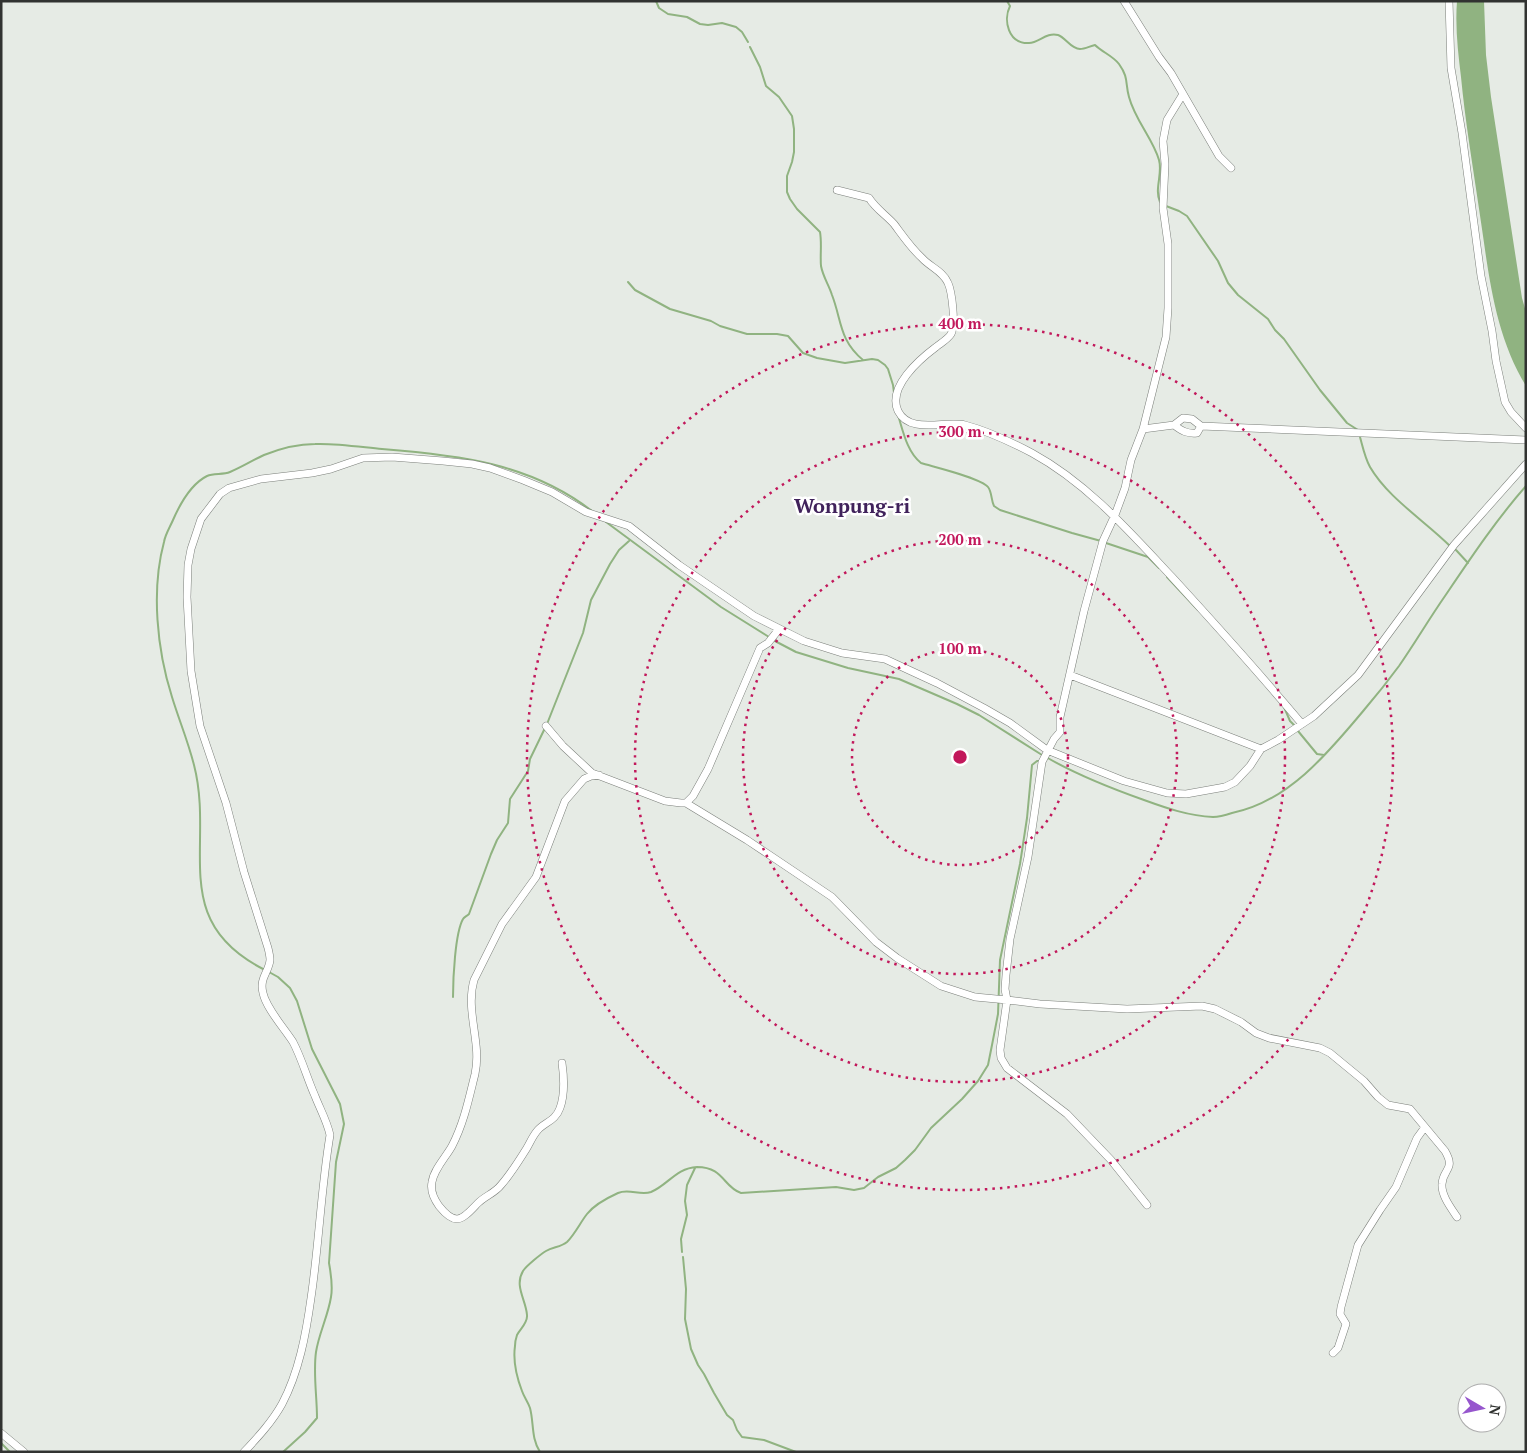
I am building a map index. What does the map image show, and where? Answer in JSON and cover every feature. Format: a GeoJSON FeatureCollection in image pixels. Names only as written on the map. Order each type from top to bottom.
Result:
{"type":"FeatureCollection","features":[{"type":"Feature","properties":{"kind":"street"},"geometry":{"type":"LineString","coordinates":[[1124,1],[1171,73],[1220,156],[1231,168]]}},
{"type":"Feature","properties":{"kind":"street"},"geometry":{"type":"LineString","coordinates":[[1449,1],[1451,68],[1462,133],[1481,276],[1496,361],[1505,402],[1511,412],[1526,428]]}},
{"type":"Feature","properties":{"kind":"street"},"geometry":{"type":"LineString","coordinates":[[1147,1205],[1111,1160],[1067,1114],[1007,1068],[1001,1058],[1000,1050],[1007,1000],[1005,989],[1010,939],[1028,858],[1042,762],[1047,750],[1060,732],[1060,717],[1102,541],[1115,515],[1125,488],[1131,460],[1143,429],[1163,352],[1167,325],[1168,244],[1163,208],[1165,164],[1163,141],[1167,120],[1183,94]]}},
{"type":"Feature","properties":{"kind":"street"},"geometry":{"type":"LineString","coordinates":[[837,190],[869,198],[874,206],[893,223],[906,241],[924,260],[943,274],[948,282],[953,329],[950,336],[916,363],[901,383],[897,392],[896,402],[898,411],[905,419],[916,424],[929,426],[963,424],[1019,446],[1034,454],[1091,494],[1115,515],[1225,635],[1302,724]]}},
{"type":"Feature","properties":{"kind":"street"},"geometry":{"type":"LineString","coordinates":[[1143,429],[1174,426],[1184,418],[1192,419],[1201,426],[1526,440]]}},
{"type":"Feature","properties":{"kind":"street"},"geometry":{"type":"LineString","coordinates":[[1174,426],[1190,434],[1197,432],[1201,426]]}},
{"type":"Feature","properties":{"kind":"street"},"geometry":{"type":"LineString","coordinates":[[244,1452],[270,1422],[282,1404],[296,1370],[303,1344],[317,1257],[330,1135],[300,1057],[284,1027],[266,1003],[262,992],[263,978],[270,963],[268,948],[244,872],[226,803],[200,726],[191,671],[187,597],[188,565],[196,532],[210,506],[220,494],[242,483],[312,473],[363,458],[392,457],[481,466],[523,480],[568,500],[586,512],[628,526],[694,576],[754,616],[804,641],[842,653],[886,659],[984,708],[1047,750],[1124,782],[1167,793],[1186,794],[1225,787],[1235,782],[1250,766],[1261,749],[1314,716],[1358,675],[1454,545],[1526,464]]}},
{"type":"Feature","properties":{"kind":"street"},"geometry":{"type":"LineString","coordinates":[[546,726],[563,746],[592,773],[665,801],[686,803],[693,796],[708,768],[760,648],[768,643],[779,629]]}},
{"type":"Feature","properties":{"kind":"street"},"geometry":{"type":"LineString","coordinates":[[1070,675],[1261,749]]}},
{"type":"Feature","properties":{"kind":"street"},"geometry":{"type":"LineString","coordinates":[[562,1063],[564,1087],[561,1106],[552,1120],[538,1129],[525,1152],[497,1190],[483,1198],[462,1218],[451,1217],[434,1198],[431,1189],[432,1180],[462,1125],[476,1071],[477,1059],[471,1002],[474,980],[502,924],[536,877],[565,801],[584,779],[591,776],[599,776]]}},
{"type":"Feature","properties":{"kind":"street"},"geometry":{"type":"LineString","coordinates":[[686,803],[747,840],[832,897],[876,942],[941,986],[975,997],[1040,1004],[1127,1009],[1202,1006],[1215,1009],[1241,1022],[1256,1033],[1269,1038],[1320,1048],[1330,1052],[1364,1081],[1388,1106],[1403,1109],[1410,1108],[1449,1158],[1450,1166],[1445,1173],[1441,1185],[1446,1199],[1457,1217]]}},
{"type":"Feature","properties":{"kind":"street"},"geometry":{"type":"LineString","coordinates":[[1333,1353],[1338,1348],[1346,1324],[1340,1314],[1341,1307],[1358,1245],[1396,1187],[1417,1138],[1425,1128]]}},
{"type":"Feature","properties":{"kind":"street"},"geometry":{"type":"LineString","coordinates":[[1,1433],[24,1452]]}},
{"type":"Feature","properties":{"kind":"shaded area"},"geometry":{"type":"Polygon","coordinates":[[[1457,1],[1484,1],[1486,55],[1491,97],[1522,298],[1526,312],[1526,386],[1506,342],[1493,297],[1463,93],[1457,39],[1457,1]]]}},
{"type":"Feature","properties":{"kind":"waterway"},"geometry":{"type":"LineString","coordinates":[[656,1],[659,8],[668,14],[687,17],[700,24],[722,23],[736,27],[742,32],[748,42]]}},
{"type":"Feature","properties":{"kind":"waterway"},"geometry":{"type":"LineString","coordinates":[[1007,1],[1010,6],[1007,24],[1016,40],[1033,43],[1054,34],[1080,49],[1095,45],[1119,64],[1126,77],[1132,105],[1159,160],[1158,197],[1160,202]]}},
{"type":"Feature","properties":{"kind":"waterway"},"geometry":{"type":"LineString","coordinates":[[750,47],[760,67],[766,86],[779,97],[792,116],[794,152],[787,176],[787,192],[797,209],[820,232],[823,274],[831,291],[845,338],[855,353],[863,360]]}},
{"type":"Feature","properties":{"kind":"waterway"},"geometry":{"type":"LineString","coordinates":[[1166,206],[1187,216],[1218,261],[1228,283],[1238,295],[1268,319],[1320,390],[1347,423],[1358,430]]}},
{"type":"Feature","properties":{"kind":"waterway"},"geometry":{"type":"LineString","coordinates":[[628,282],[635,290],[670,309],[711,321],[720,326],[747,334],[788,336],[803,353],[817,358],[845,363],[872,359],[878,360],[888,369],[894,393]]}},
{"type":"Feature","properties":{"kind":"waterway"},"geometry":{"type":"LineString","coordinates":[[898,415],[909,447],[921,463],[984,484],[989,489],[994,506],[1000,510],[1101,541]]}},
{"type":"Feature","properties":{"kind":"waterway"},"geometry":{"type":"LineString","coordinates":[[1360,437],[1370,467],[1387,489],[1450,546]]}},
{"type":"Feature","properties":{"kind":"waterway"},"geometry":{"type":"LineString","coordinates":[[265,970],[235,950],[216,929],[205,905],[201,879],[199,795],[194,765],[172,697],[159,640],[157,600],[160,561],[166,534],[187,495],[196,484],[207,476],[230,472],[270,453],[302,445],[331,444],[438,454],[492,464],[544,482],[592,511]]}},
{"type":"Feature","properties":{"kind":"waterway"},"geometry":{"type":"LineString","coordinates":[[1046,757],[1119,791],[1169,809],[1195,815],[1222,816],[1252,807],[1271,798],[1289,787],[1322,758],[1377,694],[1399,666],[1504,512],[1526,486]]}},
{"type":"Feature","properties":{"kind":"waterway"},"geometry":{"type":"LineString","coordinates":[[606,522],[721,607],[769,637]]}},
{"type":"Feature","properties":{"kind":"waterway"},"geometry":{"type":"LineString","coordinates":[[547,724],[583,633],[591,600],[619,550],[629,541]]}},
{"type":"Feature","properties":{"kind":"waterway"},"geometry":{"type":"LineString","coordinates":[[1106,543],[1148,557],[1159,568]]}},
{"type":"Feature","properties":{"kind":"waterway"},"geometry":{"type":"LineString","coordinates":[[1456,550],[1468,563]]}},
{"type":"Feature","properties":{"kind":"waterway"},"geometry":{"type":"LineString","coordinates":[[1167,577],[1198,610]]}},
{"type":"Feature","properties":{"kind":"waterway"},"geometry":{"type":"LineString","coordinates":[[773,640],[796,652],[848,668],[899,679],[979,715],[1042,755]]}},
{"type":"Feature","properties":{"kind":"waterway"},"geometry":{"type":"LineString","coordinates":[[1284,707],[1290,721],[1295,726]]}},
{"type":"Feature","properties":{"kind":"waterway"},"geometry":{"type":"LineString","coordinates":[[453,997],[455,957],[460,926],[463,918],[469,914],[491,854],[508,823],[510,799],[528,771],[530,759],[545,728]]}},
{"type":"Feature","properties":{"kind":"waterway"},"geometry":{"type":"LineString","coordinates":[[1298,731],[1317,754],[1324,755]]}},
{"type":"Feature","properties":{"kind":"waterway"},"geometry":{"type":"LineString","coordinates":[[540,1452],[534,1436],[530,1408],[520,1386],[515,1363],[516,1338],[527,1318],[520,1288],[521,1277],[523,1271],[530,1263],[549,1250],[567,1242],[593,1208],[605,1199],[618,1193],[651,1192],[683,1170],[697,1167],[713,1170],[730,1186],[741,1193],[836,1187],[854,1190],[864,1188],[878,1177],[896,1168],[905,1160],[931,1128],[978,1081],[988,1065],[998,1014],[1000,960],[1020,864],[1032,765],[1039,761]]}},
{"type":"Feature","properties":{"kind":"waterway"},"geometry":{"type":"LineString","coordinates":[[269,972],[290,988],[297,1001],[312,1049],[340,1104],[344,1124],[336,1162],[329,1263],[332,1293],[317,1345],[315,1360],[317,1418],[283,1452]]}},
{"type":"Feature","properties":{"kind":"waterway"},"geometry":{"type":"LineString","coordinates":[[682,1252],[681,1239],[687,1215],[685,1201],[687,1185],[695,1168]]}},
{"type":"Feature","properties":{"kind":"waterway"},"geometry":{"type":"LineString","coordinates":[[683,1257],[686,1289],[685,1319],[691,1349],[714,1393],[727,1415],[733,1420],[742,1437],[764,1440],[796,1452]]}},
{"type":"Feature","properties":{"kind":"waterway"},"geometry":{"type":"LineString","coordinates":[[1,1443],[10,1452]]}},
{"type":"Feature","properties":{"kind":"district","name":"Wonpung-ri"},"geometry":{"type":"Point","coordinates":[852,506]}}]}
